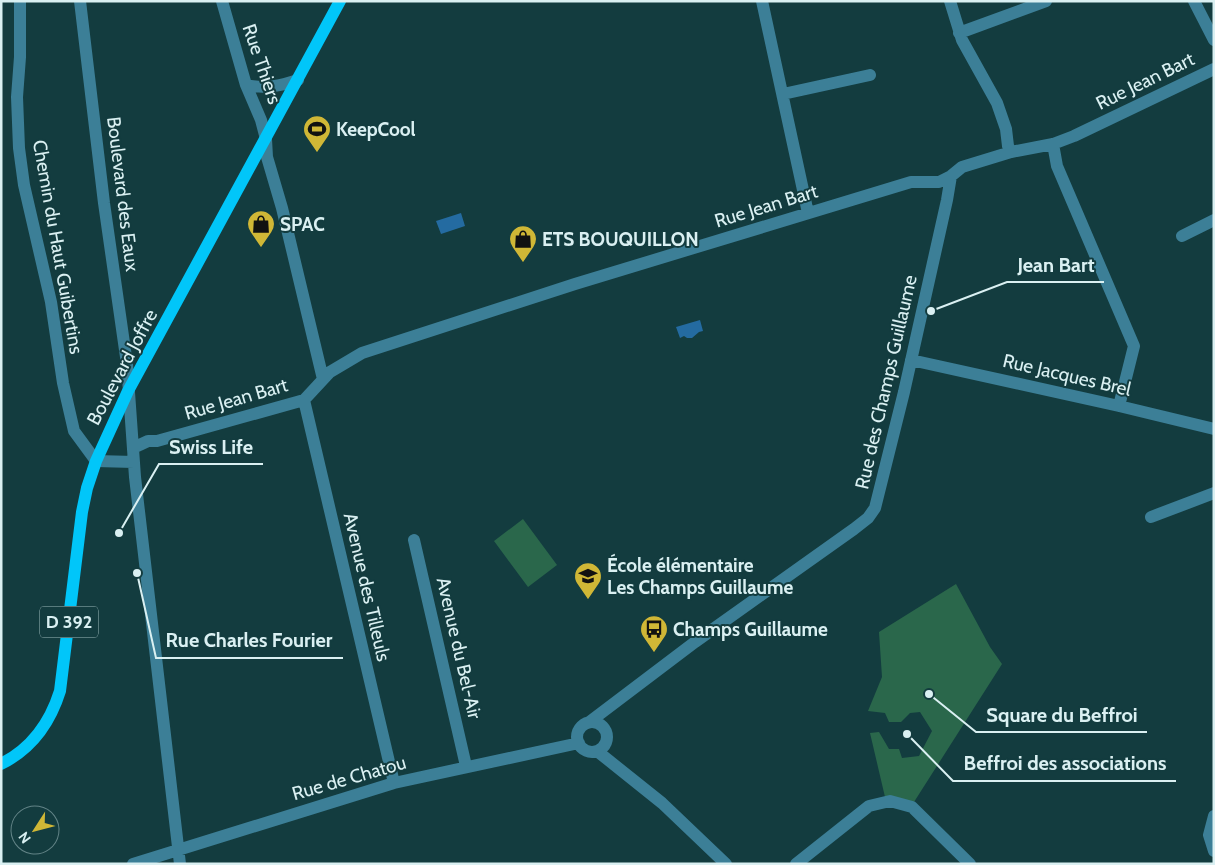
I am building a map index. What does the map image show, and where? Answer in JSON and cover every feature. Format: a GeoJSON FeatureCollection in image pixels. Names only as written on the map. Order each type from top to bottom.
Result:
{"type":"FeatureCollection","features":[{"type":"Feature","properties":{"kind":"main road","name":"Boulevard Joffre"},"geometry":{"type":"LineString","coordinates":[[1,764],[18,755],[34,739],[49,717],[60,691],[82,512],[87,488],[96,461],[128,391],[340,1]]}},
{"type":"Feature","properties":{"kind":"street","name":"Chemin du Haut Guibertins"},"geometry":{"type":"LineString","coordinates":[[20,1],[20,56],[17,97],[19,148],[24,185],[51,302],[63,383],[74,432],[96,461]]}},
{"type":"Feature","properties":{"kind":"street","name":"Boulevard des Eaux"},"geometry":{"type":"LineString","coordinates":[[80,1],[104,203],[127,364],[134,462],[180,864]]}},
{"type":"Feature","properties":{"kind":"street","name":"Rue Thiers"},"geometry":{"type":"LineString","coordinates":[[222,1],[246,85],[261,120],[266,139],[267,157],[282,208],[323,379]]}},
{"type":"Feature","properties":{"kind":"street"},"geometry":{"type":"LineString","coordinates":[[762,1],[808,213]]}},
{"type":"Feature","properties":{"kind":"street"},"geometry":{"type":"LineString","coordinates":[[950,1],[959,33],[997,104],[1011,152]]}},
{"type":"Feature","properties":{"kind":"street"},"geometry":{"type":"LineString","coordinates":[[959,33],[1046,1]]}},
{"type":"Feature","properties":{"kind":"street"},"geometry":{"type":"LineString","coordinates":[[1194,1],[1214,40]]}},
{"type":"Feature","properties":{"kind":"street","name":"Rue Jean Bart"},"geometry":{"type":"LineString","coordinates":[[133,448],[148,441],[157,441],[304,400],[330,372],[370,350],[575,284],[808,213],[911,182],[938,182],[962,168],[1011,152],[1053,144],[1074,136],[1214,69]]}},
{"type":"Feature","properties":{"kind":"street"},"geometry":{"type":"LineString","coordinates":[[783,94],[870,75]]}},
{"type":"Feature","properties":{"kind":"street"},"geometry":{"type":"LineString","coordinates":[[246,85],[259,88],[280,86],[298,80]]}},
{"type":"Feature","properties":{"kind":"street"},"geometry":{"type":"LineString","coordinates":[[1053,144],[1057,166],[1134,346],[1119,406]]}},
{"type":"Feature","properties":{"kind":"street","name":"Rue des Champs Guillaume"},"geometry":{"type":"LineString","coordinates":[[588,723],[695,642],[854,529],[868,518],[875,508],[912,360],[947,200],[950,176]]}},
{"type":"Feature","properties":{"kind":"street"},"geometry":{"type":"LineString","coordinates":[[1182,236],[1214,220]]}},
{"type":"Feature","properties":{"kind":"street","name":"Rue Jacques Brel"},"geometry":{"type":"LineString","coordinates":[[912,360],[1214,429]]}},
{"type":"Feature","properties":{"kind":"street","name":"Avenue des Tilleuls"},"geometry":{"type":"LineString","coordinates":[[304,400],[394,782]]}},
{"type":"Feature","properties":{"kind":"street"},"geometry":{"type":"LineString","coordinates":[[96,461],[134,462]]}},
{"type":"Feature","properties":{"kind":"street"},"geometry":{"type":"LineString","coordinates":[[1150,517],[1214,493]]}},
{"type":"Feature","properties":{"kind":"street","name":"Avenue du Bel-Air"},"geometry":{"type":"LineString","coordinates":[[414,540],[466,766]]}},
{"type":"Feature","properties":{"kind":"street"},"geometry":{"type":"LineString","coordinates":[[588,723],[600,725],[606,732],[605,745],[597,751],[588,751],[579,743],[580,729],[588,723]]}},
{"type":"Feature","properties":{"kind":"street","name":"Rue de Chatou"},"geometry":{"type":"LineString","coordinates":[[133,864],[394,782],[579,743]]}},
{"type":"Feature","properties":{"kind":"street"},"geometry":{"type":"LineString","coordinates":[[597,751],[662,803],[726,864]]}},
{"type":"Feature","properties":{"kind":"street"},"geometry":{"type":"LineString","coordinates":[[796,864],[869,806],[890,801],[912,807],[970,864]]}},
{"type":"Feature","properties":{"kind":"street"},"geometry":{"type":"LineString","coordinates":[[1214,816],[1209,835],[1214,851]]}},
{"type":"Feature","properties":{"kind":"green space"},"geometry":{"type":"Polygon","coordinates":[[[523,519],[557,565],[528,587],[494,541],[523,519]]]}},
{"type":"Feature","properties":{"kind":"green space"},"geometry":{"type":"Polygon","coordinates":[[[956,584],[990,647],[1002,664],[914,802],[885,797],[870,733],[879,732],[889,749],[899,749],[902,758],[919,756],[932,731],[920,712],[910,713],[901,722],[889,722],[885,713],[868,711],[882,677],[879,632],[956,584]]]}},
{"type":"Feature","properties":{"kind":"water"},"geometry":{"type":"Polygon","coordinates":[[[461,213],[465,226],[441,234],[436,221],[461,213]]]}},
{"type":"Feature","properties":{"kind":"water"},"geometry":{"type":"Polygon","coordinates":[[[700,320],[703,331],[692,338],[684,336],[680,338],[676,327],[700,320]]]}},
{"type":"Feature","properties":{"kind":"place","name":"KeepCool"},"geometry":{"type":"Point","coordinates":[317,153]}},
{"type":"Feature","properties":{"kind":"place","name":"SPAC"},"geometry":{"type":"Point","coordinates":[261,248]}},
{"type":"Feature","properties":{"kind":"place","name":"ETS BOUQUILLON"},"geometry":{"type":"Point","coordinates":[523,263]}},
{"type":"Feature","properties":{"kind":"place","name":"Jean Bart"},"geometry":{"type":"Point","coordinates":[931,311]}},
{"type":"Feature","properties":{"kind":"place","name":"Swiss Life"},"geometry":{"type":"Point","coordinates":[119,533]}},
{"type":"Feature","properties":{"kind":"place","name":"Rue Charles Fourier"},"geometry":{"type":"Point","coordinates":[137,573]}},
{"type":"Feature","properties":{"kind":"place","name":"École élémentaire Les Champs Guillaume"},"geometry":{"type":"Point","coordinates":[588,600]}},
{"type":"Feature","properties":{"kind":"place","name":"Champs Guillaume"},"geometry":{"type":"Point","coordinates":[654,653]}},
{"type":"Feature","properties":{"kind":"place","name":"Square du Beffroi"},"geometry":{"type":"Point","coordinates":[929,694]}},
{"type":"Feature","properties":{"kind":"place","name":"Beffroi des associations"},"geometry":{"type":"Point","coordinates":[907,734]}}]}
